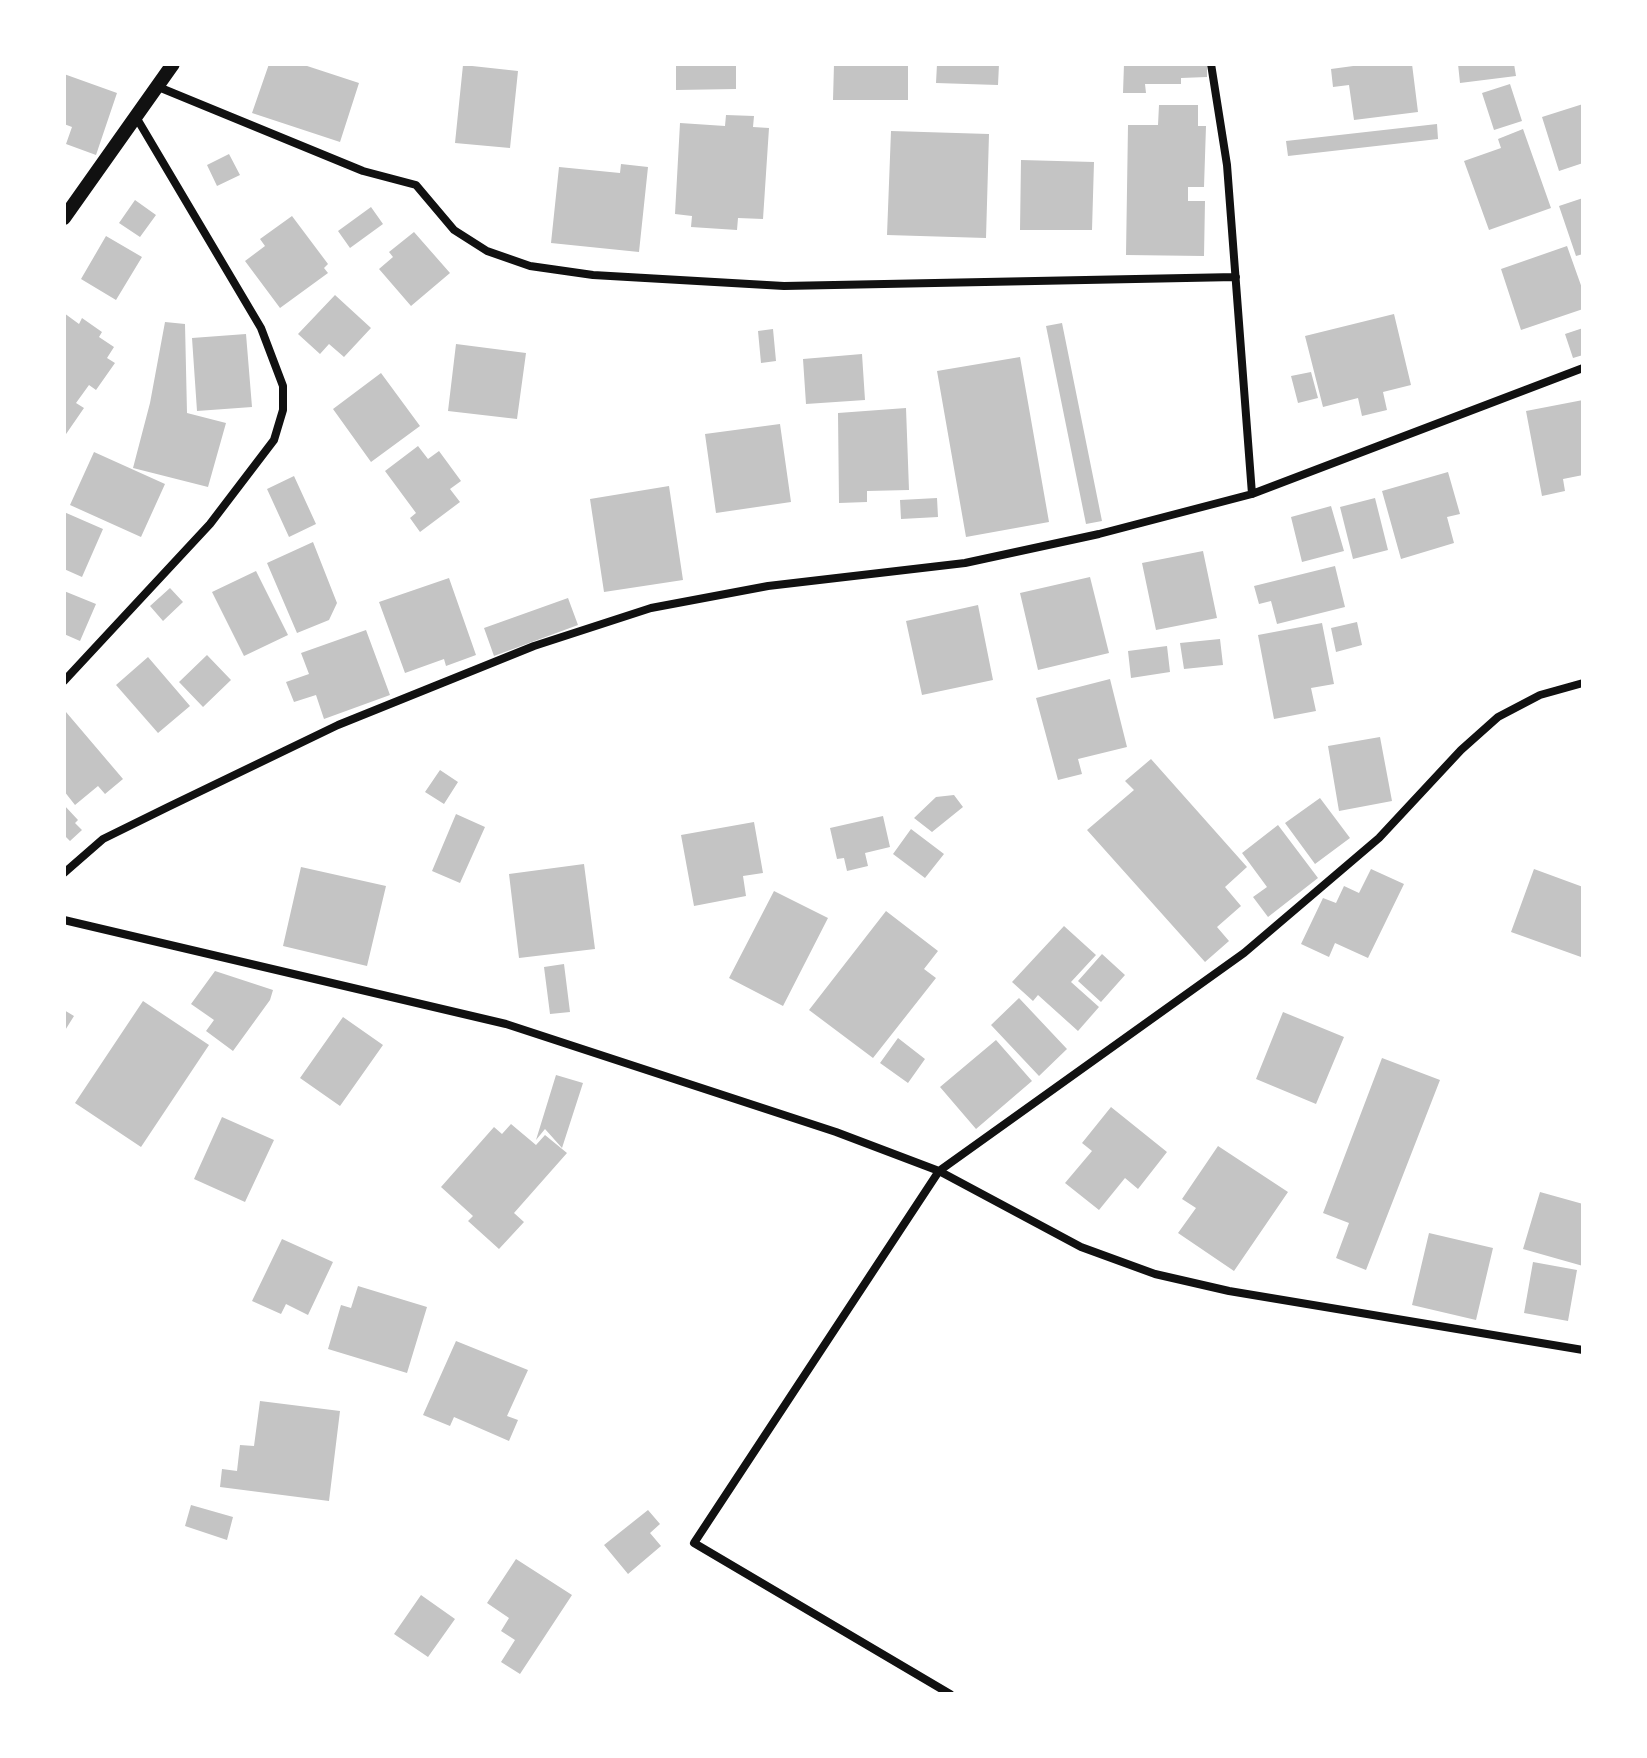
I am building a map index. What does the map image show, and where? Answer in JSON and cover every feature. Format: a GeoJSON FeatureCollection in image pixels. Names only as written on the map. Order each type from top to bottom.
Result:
{"type":"FeatureCollection","features":[{"type":"Feature","properties":{"kind":"street"},"geometry":{"type":"LineString","coordinates":[[64,218],[173,64]]}},
{"type":"Feature","properties":{"kind":"street"},"geometry":{"type":"LineString","coordinates":[[1211,64],[1227,165],[1252,494]]}},
{"type":"Feature","properties":{"kind":"street"},"geometry":{"type":"LineString","coordinates":[[156,86],[363,171],[416,185],[454,230],[487,251],[530,266],[593,275],[784,286],[1236,277]]}},
{"type":"Feature","properties":{"kind":"street"},"geometry":{"type":"LineString","coordinates":[[64,681],[210,524],[274,440],[283,410],[283,386],[261,328],[136,117]]}},
{"type":"Feature","properties":{"kind":"street"},"geometry":{"type":"LineString","coordinates":[[64,873],[103,839],[338,725],[534,646],[651,608],[768,586],[965,563],[1099,534],[1252,494],[1583,368]]}},
{"type":"Feature","properties":{"kind":"street"},"geometry":{"type":"LineString","coordinates":[[950,1694],[694,1543],[939,1171],[1244,953],[1379,838],[1461,750],[1498,717],[1540,695],[1583,683]]}},
{"type":"Feature","properties":{"kind":"street"},"geometry":{"type":"LineString","coordinates":[[64,920],[506,1024],[836,1132],[939,1171],[1081,1247],[1155,1274],[1229,1291],[1583,1350]]}},
{"type":"Feature","properties":{"kind":"building"},"geometry":{"type":"Polygon","coordinates":[[[269,64],[301,64],[359,83],[340,142],[252,113],[269,64]]]}},
{"type":"Feature","properties":{"kind":"building"},"geometry":{"type":"Polygon","coordinates":[[[676,64],[736,64],[736,89],[676,90],[676,64]]]}},
{"type":"Feature","properties":{"kind":"building"},"geometry":{"type":"Polygon","coordinates":[[[834,64],[908,64],[908,100],[833,100],[834,64]]]}},
{"type":"Feature","properties":{"kind":"building"},"geometry":{"type":"Polygon","coordinates":[[[937,64],[999,64],[998,85],[936,83],[937,64]]]}},
{"type":"Feature","properties":{"kind":"building"},"geometry":{"type":"Polygon","coordinates":[[[1124,64],[1207,64],[1207,77],[1181,78],[1181,84],[1145,84],[1146,93],[1123,93],[1124,64]]]}},
{"type":"Feature","properties":{"kind":"building"},"geometry":{"type":"Polygon","coordinates":[[[1368,64],[1412,64],[1418,112],[1354,120],[1349,85],[1333,87],[1331,69],[1368,64]]]}},
{"type":"Feature","properties":{"kind":"building"},"geometry":{"type":"Polygon","coordinates":[[[1458,64],[1514,64],[1516,76],[1460,83],[1458,64]]]}},
{"type":"Feature","properties":{"kind":"building"},"geometry":{"type":"Polygon","coordinates":[[[463,65],[518,71],[510,148],[455,143],[463,65]]]}},
{"type":"Feature","properties":{"kind":"building"},"geometry":{"type":"Polygon","coordinates":[[[64,74],[117,93],[96,155],[66,144],[72,127],[64,124],[64,74]]]}},
{"type":"Feature","properties":{"kind":"building"},"geometry":{"type":"Polygon","coordinates":[[[1510,84],[1522,121],[1494,130],[1482,93],[1510,84]]]}},
{"type":"Feature","properties":{"kind":"building"},"geometry":{"type":"Polygon","coordinates":[[[1583,104],[1583,163],[1559,171],[1542,117],[1583,104]]]}},
{"type":"Feature","properties":{"kind":"building"},"geometry":{"type":"Polygon","coordinates":[[[1159,105],[1198,105],[1198,126],[1206,126],[1204,187],[1188,187],[1188,201],[1205,201],[1204,256],[1126,255],[1128,125],[1158,125],[1159,105]]]}},
{"type":"Feature","properties":{"kind":"building"},"geometry":{"type":"Polygon","coordinates":[[[726,115],[754,116],[753,127],[769,128],[763,219],[738,218],[737,230],[691,227],[692,216],[675,214],[680,123],[725,126],[726,115]]]}},
{"type":"Feature","properties":{"kind":"building"},"geometry":{"type":"Polygon","coordinates":[[[1437,124],[1438,139],[1288,156],[1286,141],[1437,124]]]}},
{"type":"Feature","properties":{"kind":"building"},"geometry":{"type":"Polygon","coordinates":[[[1523,129],[1551,208],[1489,230],[1464,161],[1501,148],[1498,139],[1523,129]]]}},
{"type":"Feature","properties":{"kind":"building"},"geometry":{"type":"Polygon","coordinates":[[[891,131],[989,134],[986,238],[887,235],[891,131]]]}},
{"type":"Feature","properties":{"kind":"building"},"geometry":{"type":"Polygon","coordinates":[[[229,154],[240,175],[217,186],[207,165],[229,154]]]}},
{"type":"Feature","properties":{"kind":"building"},"geometry":{"type":"Polygon","coordinates":[[[1021,160],[1094,162],[1092,230],[1020,230],[1021,160]]]}},
{"type":"Feature","properties":{"kind":"building"},"geometry":{"type":"Polygon","coordinates":[[[621,164],[648,167],[639,252],[551,243],[559,167],[620,173],[621,164]]]}},
{"type":"Feature","properties":{"kind":"building"},"geometry":{"type":"Polygon","coordinates":[[[1583,198],[1583,254],[1576,256],[1559,206],[1583,198]]]}},
{"type":"Feature","properties":{"kind":"building"},"geometry":{"type":"Polygon","coordinates":[[[135,200],[156,215],[140,237],[119,223],[135,200]]]}},
{"type":"Feature","properties":{"kind":"building"},"geometry":{"type":"Polygon","coordinates":[[[371,207],[383,224],[350,248],[338,231],[371,207]]]}},
{"type":"Feature","properties":{"kind":"building"},"geometry":{"type":"Polygon","coordinates":[[[292,216],[328,264],[324,268],[328,273],[280,308],[245,261],[265,246],[260,239],[292,216]]]}},
{"type":"Feature","properties":{"kind":"building"},"geometry":{"type":"Polygon","coordinates":[[[414,232],[450,273],[411,306],[379,269],[393,257],[389,252],[414,232]]]}},
{"type":"Feature","properties":{"kind":"building"},"geometry":{"type":"Polygon","coordinates":[[[106,236],[142,257],[116,300],[81,279],[106,236]]]}},
{"type":"Feature","properties":{"kind":"building"},"geometry":{"type":"Polygon","coordinates":[[[1567,246],[1583,291],[1583,309],[1521,330],[1501,269],[1567,246]]]}},
{"type":"Feature","properties":{"kind":"building"},"geometry":{"type":"Polygon","coordinates":[[[335,295],[371,328],[344,357],[329,344],[320,354],[298,334],[335,295]]]}},
{"type":"Feature","properties":{"kind":"building"},"geometry":{"type":"Polygon","coordinates":[[[64,313],[79,324],[82,318],[102,332],[99,337],[114,347],[107,358],[115,363],[96,390],[89,385],[76,403],[84,408],[64,437],[64,313]]]}},
{"type":"Feature","properties":{"kind":"building"},"geometry":{"type":"Polygon","coordinates":[[[1394,314],[1411,385],[1383,392],[1387,410],[1362,416],[1358,398],[1323,407],[1305,336],[1394,314]]]}},
{"type":"Feature","properties":{"kind":"building"},"geometry":{"type":"Polygon","coordinates":[[[165,322],[185,324],[187,413],[226,423],[208,487],[133,468],[150,403],[165,322]]]}},
{"type":"Feature","properties":{"kind":"building"},"geometry":{"type":"Polygon","coordinates":[[[1062,323],[1102,521],[1086,524],[1046,326],[1062,323]]]}},
{"type":"Feature","properties":{"kind":"building"},"geometry":{"type":"Polygon","coordinates":[[[1583,328],[1583,355],[1573,358],[1565,334],[1583,328]]]}},
{"type":"Feature","properties":{"kind":"building"},"geometry":{"type":"Polygon","coordinates":[[[773,329],[776,361],[761,363],[758,331],[773,329]]]}},
{"type":"Feature","properties":{"kind":"building"},"geometry":{"type":"Polygon","coordinates":[[[246,334],[252,407],[197,411],[192,338],[246,334]]]}},
{"type":"Feature","properties":{"kind":"building"},"geometry":{"type":"Polygon","coordinates":[[[456,344],[526,353],[517,419],[448,411],[456,344]]]}},
{"type":"Feature","properties":{"kind":"building"},"geometry":{"type":"Polygon","coordinates":[[[862,354],[865,400],[806,404],[803,359],[862,354]]]}},
{"type":"Feature","properties":{"kind":"building"},"geometry":{"type":"Polygon","coordinates":[[[1020,357],[1049,522],[966,537],[937,371],[1020,357]]]}},
{"type":"Feature","properties":{"kind":"building"},"geometry":{"type":"Polygon","coordinates":[[[1311,372],[1318,398],[1298,403],[1291,376],[1311,372]]]}},
{"type":"Feature","properties":{"kind":"building"},"geometry":{"type":"Polygon","coordinates":[[[381,373],[420,426],[371,462],[333,409],[381,373]]]}},
{"type":"Feature","properties":{"kind":"building"},"geometry":{"type":"Polygon","coordinates":[[[1583,400],[1583,475],[1563,479],[1565,491],[1542,496],[1526,411],[1583,400]]]}},
{"type":"Feature","properties":{"kind":"building"},"geometry":{"type":"Polygon","coordinates":[[[906,408],[909,490],[867,491],[867,502],[839,503],[838,413],[906,408]]]}},
{"type":"Feature","properties":{"kind":"building"},"geometry":{"type":"Polygon","coordinates":[[[780,424],[791,502],[716,513],[705,434],[780,424]]]}},
{"type":"Feature","properties":{"kind":"building"},"geometry":{"type":"Polygon","coordinates":[[[418,446],[428,459],[439,451],[461,481],[450,489],[460,502],[420,532],[410,518],[416,513],[385,471],[418,446]]]}},
{"type":"Feature","properties":{"kind":"building"},"geometry":{"type":"Polygon","coordinates":[[[94,452],[165,484],[141,537],[70,505],[94,452]]]}},
{"type":"Feature","properties":{"kind":"building"},"geometry":{"type":"Polygon","coordinates":[[[1448,472],[1460,514],[1447,517],[1454,543],[1401,559],[1382,491],[1448,472]]]}},
{"type":"Feature","properties":{"kind":"building"},"geometry":{"type":"Polygon","coordinates":[[[294,476],[316,524],[289,537],[267,489],[294,476]]]}},
{"type":"Feature","properties":{"kind":"building"},"geometry":{"type":"Polygon","coordinates":[[[669,486],[683,580],[604,592],[590,499],[669,486]]]}},
{"type":"Feature","properties":{"kind":"building"},"geometry":{"type":"Polygon","coordinates":[[[937,498],[938,517],[901,519],[900,500],[937,498]]]}},
{"type":"Feature","properties":{"kind":"building"},"geometry":{"type":"Polygon","coordinates":[[[1375,498],[1388,550],[1353,559],[1340,507],[1375,498]]]}},
{"type":"Feature","properties":{"kind":"building"},"geometry":{"type":"Polygon","coordinates":[[[1331,506],[1344,551],[1302,562],[1291,517],[1331,506]]]}},
{"type":"Feature","properties":{"kind":"building"},"geometry":{"type":"Polygon","coordinates":[[[64,512],[103,529],[82,577],[64,569],[64,512]]]}},
{"type":"Feature","properties":{"kind":"building"},"geometry":{"type":"Polygon","coordinates":[[[313,542],[337,603],[329,620],[297,633],[267,563],[313,542]]]}},
{"type":"Feature","properties":{"kind":"building"},"geometry":{"type":"Polygon","coordinates":[[[1203,551],[1217,618],[1156,630],[1142,563],[1203,551]]]}},
{"type":"Feature","properties":{"kind":"building"},"geometry":{"type":"Polygon","coordinates":[[[1335,566],[1345,607],[1277,624],[1271,601],[1259,604],[1254,586],[1335,566]]]}},
{"type":"Feature","properties":{"kind":"building"},"geometry":{"type":"Polygon","coordinates":[[[256,571],[288,635],[244,656],[212,592],[256,571]]]}},
{"type":"Feature","properties":{"kind":"building"},"geometry":{"type":"Polygon","coordinates":[[[1090,577],[1109,653],[1038,670],[1020,593],[1090,577]]]}},
{"type":"Feature","properties":{"kind":"building"},"geometry":{"type":"Polygon","coordinates":[[[449,578],[476,655],[446,666],[444,659],[405,673],[379,602],[449,578]]]}},
{"type":"Feature","properties":{"kind":"building"},"geometry":{"type":"Polygon","coordinates":[[[170,588],[183,602],[163,621],[150,606],[170,588]]]}},
{"type":"Feature","properties":{"kind":"building"},"geometry":{"type":"Polygon","coordinates":[[[64,591],[96,604],[80,641],[64,634],[64,591]]]}},
{"type":"Feature","properties":{"kind":"building"},"geometry":{"type":"Polygon","coordinates":[[[568,598],[578,625],[494,656],[484,628],[568,598]]]}},
{"type":"Feature","properties":{"kind":"building"},"geometry":{"type":"Polygon","coordinates":[[[978,605],[993,680],[922,695],[906,621],[978,605]]]}},
{"type":"Feature","properties":{"kind":"building"},"geometry":{"type":"Polygon","coordinates":[[[1357,622],[1362,645],[1336,652],[1331,628],[1357,622]]]}},
{"type":"Feature","properties":{"kind":"building"},"geometry":{"type":"Polygon","coordinates":[[[1322,623],[1334,684],[1311,688],[1316,711],[1274,719],[1258,635],[1322,623]]]}},
{"type":"Feature","properties":{"kind":"building"},"geometry":{"type":"Polygon","coordinates":[[[366,630],[390,695],[324,719],[316,695],[294,702],[286,682],[309,674],[301,653],[366,630]]]}},
{"type":"Feature","properties":{"kind":"building"},"geometry":{"type":"Polygon","coordinates":[[[1220,639],[1223,665],[1184,669],[1180,643],[1220,639]]]}},
{"type":"Feature","properties":{"kind":"building"},"geometry":{"type":"Polygon","coordinates":[[[1167,646],[1170,672],[1131,678],[1128,651],[1167,646]]]}},
{"type":"Feature","properties":{"kind":"building"},"geometry":{"type":"Polygon","coordinates":[[[207,655],[231,680],[203,707],[179,682],[207,655]]]}},
{"type":"Feature","properties":{"kind":"building"},"geometry":{"type":"Polygon","coordinates":[[[148,657],[190,706],[158,733],[116,685],[148,657]]]}},
{"type":"Feature","properties":{"kind":"building"},"geometry":{"type":"Polygon","coordinates":[[[1110,679],[1127,747],[1078,759],[1082,774],[1058,780],[1036,698],[1110,679]]]}},
{"type":"Feature","properties":{"kind":"building"},"geometry":{"type":"Polygon","coordinates":[[[66,712],[123,779],[105,794],[98,786],[75,805],[64,791],[66,712]]]}},
{"type":"Feature","properties":{"kind":"building"},"geometry":{"type":"Polygon","coordinates":[[[1380,737],[1392,801],[1339,811],[1328,746],[1380,737]]]}},
{"type":"Feature","properties":{"kind":"building"},"geometry":{"type":"Polygon","coordinates":[[[1151,759],[1247,867],[1225,887],[1241,906],[1217,927],[1229,941],[1205,962],[1087,830],[1134,790],[1125,781],[1151,759]]]}},
{"type":"Feature","properties":{"kind":"building"},"geometry":{"type":"Polygon","coordinates":[[[440,770],[458,782],[444,804],[425,792],[440,770]]]}},
{"type":"Feature","properties":{"kind":"building"},"geometry":{"type":"Polygon","coordinates":[[[954,795],[963,807],[932,832],[914,818],[936,797],[954,795]]]}},
{"type":"Feature","properties":{"kind":"building"},"geometry":{"type":"Polygon","coordinates":[[[1320,798],[1350,838],[1315,864],[1285,823],[1320,798]]]}},
{"type":"Feature","properties":{"kind":"building"},"geometry":{"type":"Polygon","coordinates":[[[64,805],[78,820],[75,823],[82,830],[70,841],[64,835],[64,805]]]}},
{"type":"Feature","properties":{"kind":"building"},"geometry":{"type":"Polygon","coordinates":[[[456,814],[485,827],[460,883],[432,871],[456,814]]]}},
{"type":"Feature","properties":{"kind":"building"},"geometry":{"type":"Polygon","coordinates":[[[883,816],[890,847],[865,853],[868,866],[847,871],[844,858],[837,859],[830,828],[883,816]]]}},
{"type":"Feature","properties":{"kind":"building"},"geometry":{"type":"Polygon","coordinates":[[[754,822],[763,873],[743,876],[746,896],[694,906],[681,835],[754,822]]]}},
{"type":"Feature","properties":{"kind":"building"},"geometry":{"type":"Polygon","coordinates":[[[1278,825],[1318,878],[1268,917],[1253,897],[1267,887],[1242,853],[1278,825]]]}},
{"type":"Feature","properties":{"kind":"building"},"geometry":{"type":"Polygon","coordinates":[[[911,829],[944,854],[925,878],[893,854],[911,829]]]}},
{"type":"Feature","properties":{"kind":"building"},"geometry":{"type":"Polygon","coordinates":[[[584,864],[595,949],[519,958],[509,874],[584,864]]]}},
{"type":"Feature","properties":{"kind":"building"},"geometry":{"type":"Polygon","coordinates":[[[301,867],[386,886],[367,966],[283,946],[301,867]]]}},
{"type":"Feature","properties":{"kind":"building"},"geometry":{"type":"Polygon","coordinates":[[[1371,869],[1404,884],[1368,958],[1335,943],[1329,957],[1301,944],[1323,898],[1336,903],[1344,886],[1359,893],[1371,869]]]}},
{"type":"Feature","properties":{"kind":"building"},"geometry":{"type":"Polygon","coordinates":[[[1534,869],[1583,887],[1581,957],[1511,932],[1534,869]]]}},
{"type":"Feature","properties":{"kind":"building"},"geometry":{"type":"Polygon","coordinates":[[[774,891],[828,918],[783,1006],[729,978],[774,891]]]}},
{"type":"Feature","properties":{"kind":"building"},"geometry":{"type":"Polygon","coordinates":[[[886,911],[938,951],[924,969],[936,978],[873,1058],[809,1010],[886,911]]]}},
{"type":"Feature","properties":{"kind":"building"},"geometry":{"type":"Polygon","coordinates":[[[1064,926],[1096,955],[1071,982],[1099,1007],[1078,1031],[1038,995],[1033,1001],[1012,982],[1064,926]]]}},
{"type":"Feature","properties":{"kind":"building"},"geometry":{"type":"Polygon","coordinates":[[[1102,954],[1125,975],[1101,1002],[1078,981],[1102,954]]]}},
{"type":"Feature","properties":{"kind":"building"},"geometry":{"type":"Polygon","coordinates":[[[564,964],[570,1012],[550,1014],[544,967],[564,964]]]}},
{"type":"Feature","properties":{"kind":"building"},"geometry":{"type":"Polygon","coordinates":[[[215,971],[273,990],[270,1000],[233,1051],[206,1031],[214,1020],[191,1004],[215,971]]]}},
{"type":"Feature","properties":{"kind":"building"},"geometry":{"type":"Polygon","coordinates":[[[1019,998],[1067,1049],[1039,1076],[991,1025],[1019,998]]]}},
{"type":"Feature","properties":{"kind":"building"},"geometry":{"type":"Polygon","coordinates":[[[143,1001],[209,1045],[141,1147],[75,1103],[143,1001]]]}},
{"type":"Feature","properties":{"kind":"building"},"geometry":{"type":"Polygon","coordinates":[[[64,1010],[74,1016],[64,1032],[64,1010]]]}},
{"type":"Feature","properties":{"kind":"building"},"geometry":{"type":"Polygon","coordinates":[[[1283,1012],[1344,1037],[1316,1104],[1256,1079],[1283,1012]]]}},
{"type":"Feature","properties":{"kind":"building"},"geometry":{"type":"Polygon","coordinates":[[[343,1017],[383,1045],[340,1106],[300,1078],[343,1017]]]}},
{"type":"Feature","properties":{"kind":"building"},"geometry":{"type":"Polygon","coordinates":[[[898,1038],[925,1059],[908,1083],[880,1063],[898,1038]]]}},
{"type":"Feature","properties":{"kind":"building"},"geometry":{"type":"Polygon","coordinates":[[[996,1040],[1032,1081],[976,1129],[940,1087],[996,1040]]]}},
{"type":"Feature","properties":{"kind":"building"},"geometry":{"type":"Polygon","coordinates":[[[1382,1058],[1440,1080],[1366,1270],[1336,1258],[1349,1223],[1323,1213],[1382,1058]]]}},
{"type":"Feature","properties":{"kind":"building"},"geometry":{"type":"Polygon","coordinates":[[[556,1075],[583,1083],[562,1148],[545,1129],[536,1140],[556,1075]]]}},
{"type":"Feature","properties":{"kind":"building"},"geometry":{"type":"Polygon","coordinates":[[[1111,1107],[1167,1152],[1138,1189],[1125,1178],[1099,1210],[1065,1183],[1092,1151],[1082,1143],[1111,1107]]]}},
{"type":"Feature","properties":{"kind":"building"},"geometry":{"type":"Polygon","coordinates":[[[222,1117],[274,1140],[245,1202],[194,1179],[222,1117]]]}},
{"type":"Feature","properties":{"kind":"building"},"geometry":{"type":"Polygon","coordinates":[[[511,1124],[536,1145],[545,1135],[567,1153],[514,1213],[524,1222],[499,1249],[468,1221],[473,1216],[441,1187],[494,1127],[502,1134],[511,1124]]]}},
{"type":"Feature","properties":{"kind":"building"},"geometry":{"type":"Polygon","coordinates":[[[1218,1146],[1288,1192],[1234,1271],[1178,1233],[1196,1208],[1182,1199],[1218,1146]]]}},
{"type":"Feature","properties":{"kind":"building"},"geometry":{"type":"Polygon","coordinates":[[[1540,1192],[1583,1204],[1583,1266],[1523,1249],[1540,1192]]]}},
{"type":"Feature","properties":{"kind":"building"},"geometry":{"type":"Polygon","coordinates":[[[1429,1233],[1493,1248],[1476,1320],[1412,1305],[1429,1233]]]}},
{"type":"Feature","properties":{"kind":"building"},"geometry":{"type":"Polygon","coordinates":[[[282,1239],[333,1262],[308,1315],[286,1304],[281,1314],[252,1301],[282,1239]]]}},
{"type":"Feature","properties":{"kind":"building"},"geometry":{"type":"Polygon","coordinates":[[[1533,1262],[1577,1270],[1568,1321],[1524,1313],[1533,1262]]]}},
{"type":"Feature","properties":{"kind":"building"},"geometry":{"type":"Polygon","coordinates":[[[358,1286],[427,1307],[407,1373],[328,1349],[341,1305],[351,1308],[358,1286]]]}},
{"type":"Feature","properties":{"kind":"building"},"geometry":{"type":"Polygon","coordinates":[[[456,1341],[528,1370],[507,1416],[518,1420],[509,1441],[454,1417],[450,1426],[423,1415],[456,1341]]]}},
{"type":"Feature","properties":{"kind":"building"},"geometry":{"type":"Polygon","coordinates":[[[260,1401],[340,1411],[329,1501],[220,1487],[222,1469],[237,1471],[240,1445],[254,1446],[260,1401]]]}},
{"type":"Feature","properties":{"kind":"building"},"geometry":{"type":"Polygon","coordinates":[[[191,1505],[233,1517],[227,1540],[185,1526],[191,1505]]]}},
{"type":"Feature","properties":{"kind":"building"},"geometry":{"type":"Polygon","coordinates":[[[648,1510],[660,1524],[650,1533],[661,1546],[628,1574],[604,1545],[648,1510]]]}},
{"type":"Feature","properties":{"kind":"building"},"geometry":{"type":"Polygon","coordinates":[[[516,1559],[572,1595],[520,1674],[501,1662],[515,1640],[501,1631],[509,1618],[487,1603],[516,1559]]]}},
{"type":"Feature","properties":{"kind":"building"},"geometry":{"type":"Polygon","coordinates":[[[421,1595],[455,1619],[428,1657],[394,1634],[421,1595]]]}}]}
